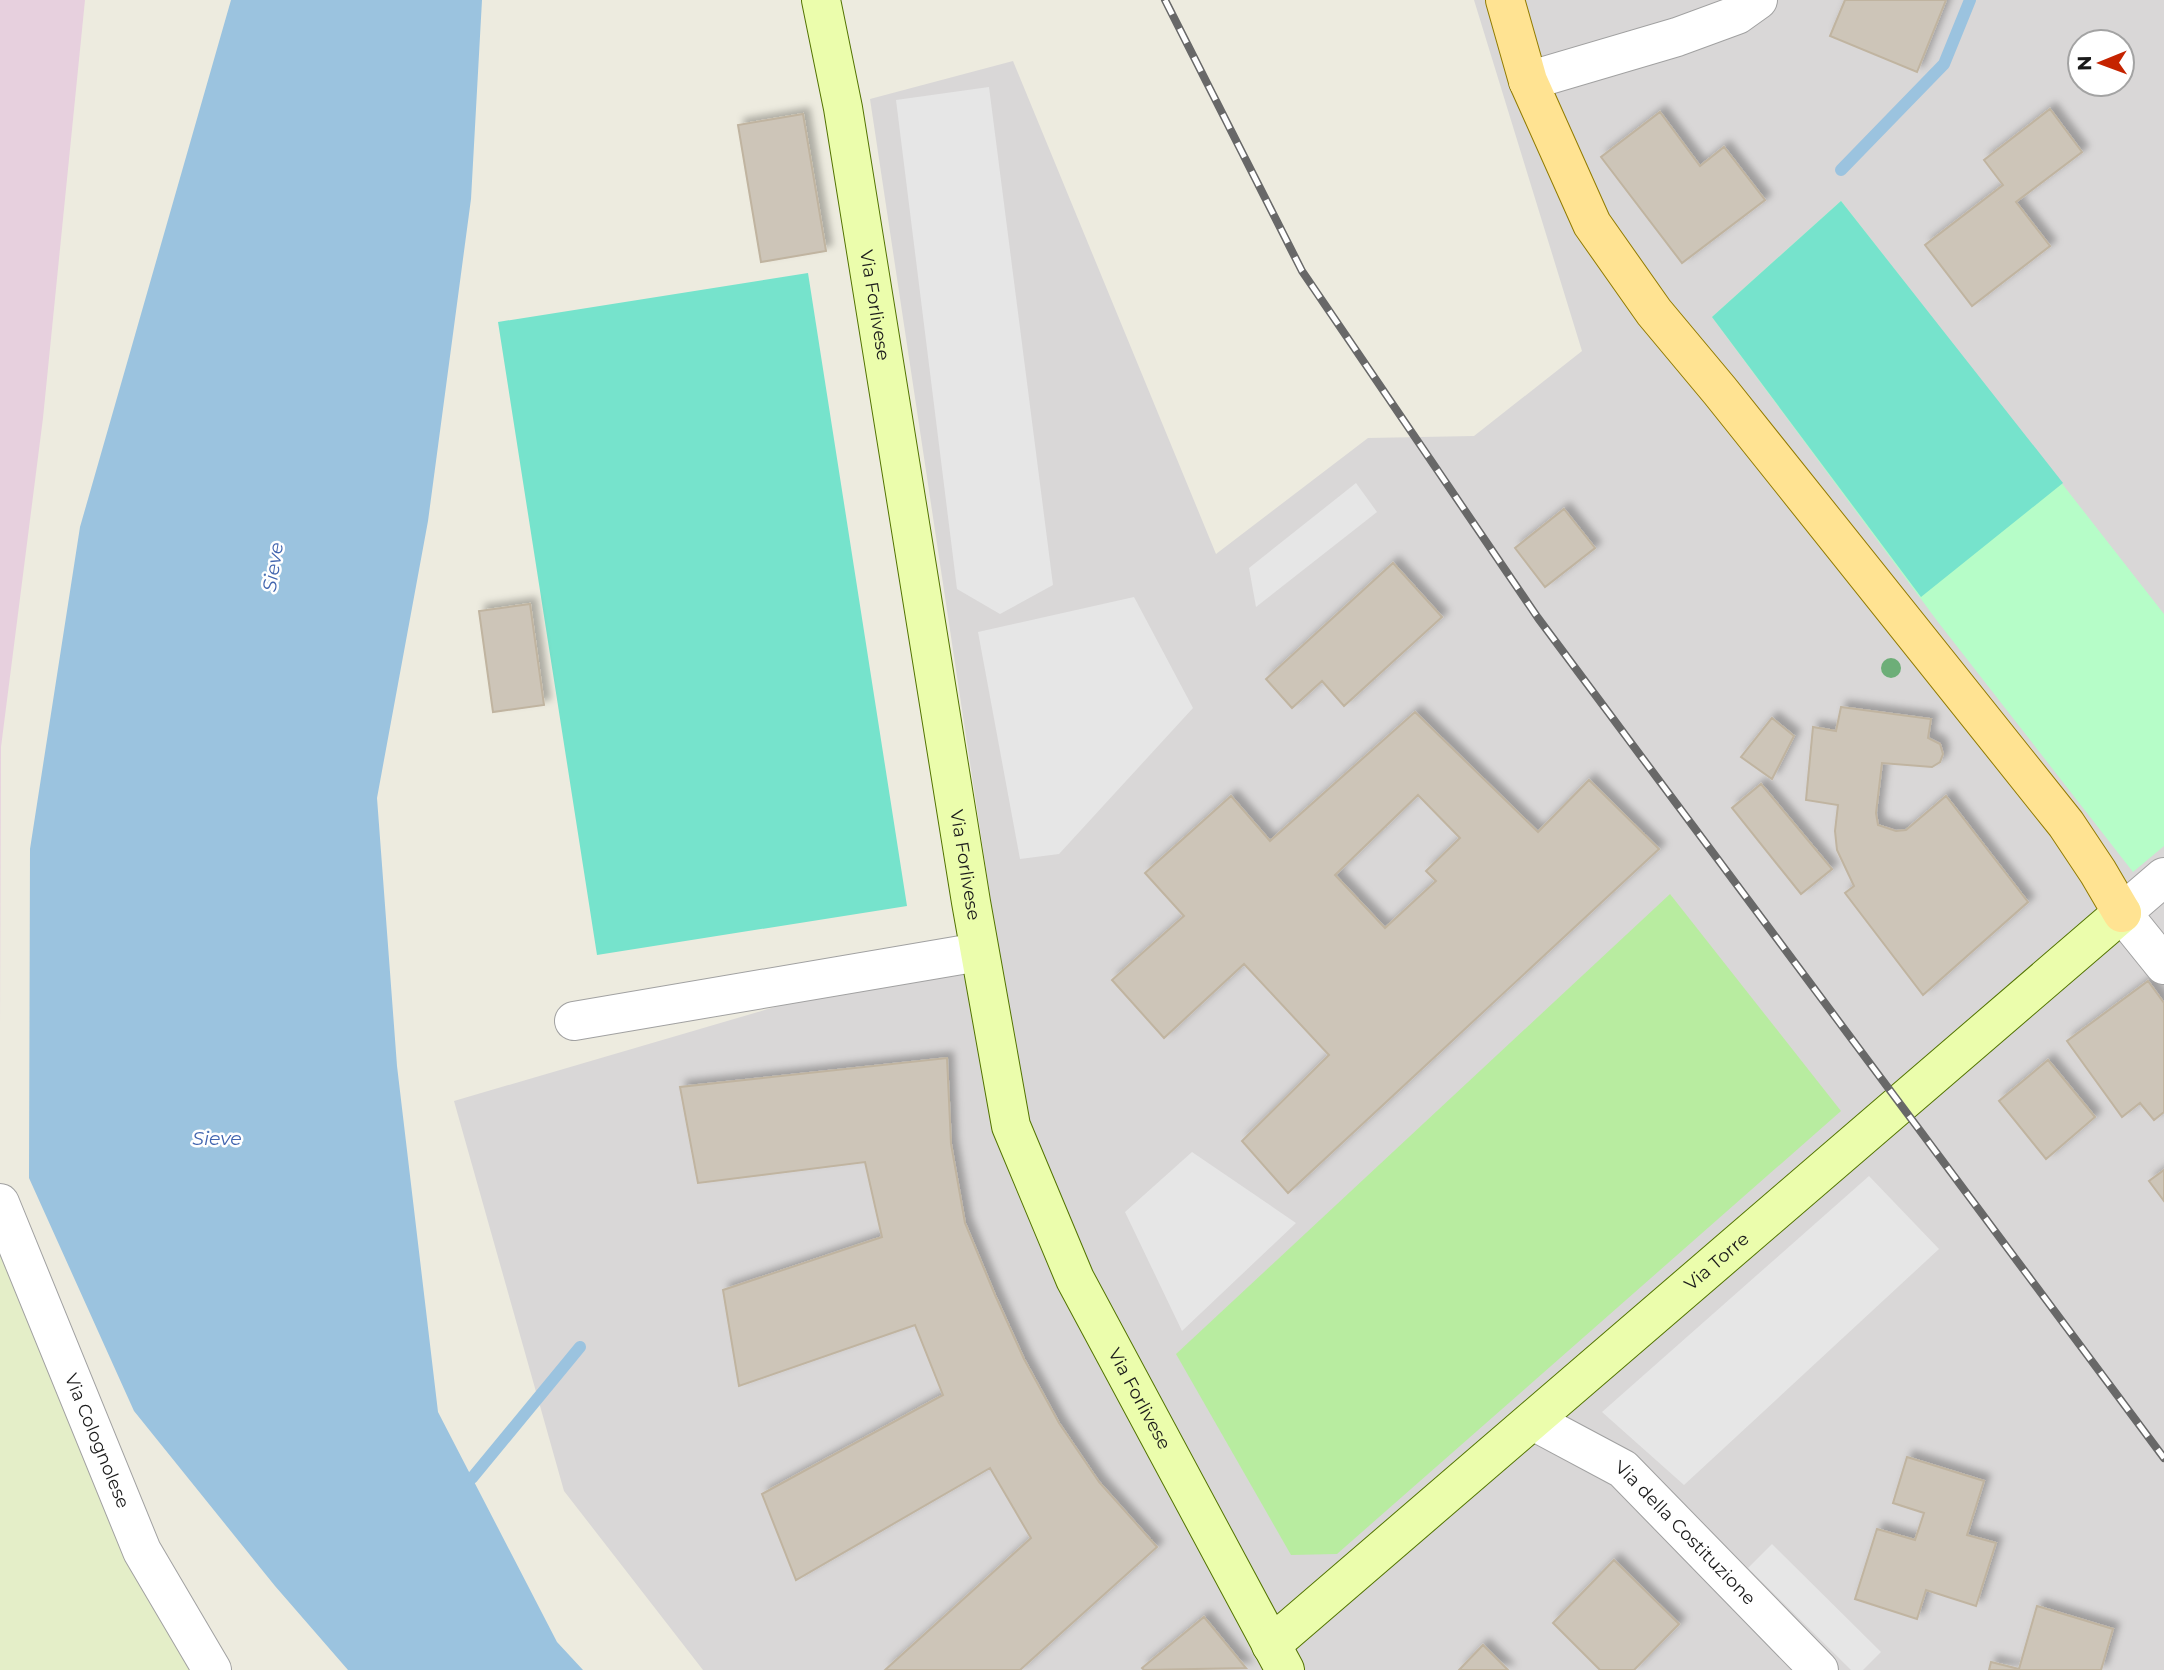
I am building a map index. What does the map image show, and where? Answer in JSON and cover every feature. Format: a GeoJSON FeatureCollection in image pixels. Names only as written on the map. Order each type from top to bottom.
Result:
{"type":"FeatureCollection","features":[{"type":"Feature","properties":{"kind":"main road"},"geometry":{"type":"LineString","coordinates":[[1505,0],[1528,81],[1592,224],[1654,312],[2066,824],[2122,914]]}},
{"type":"Feature","properties":{"kind":"street","name":"Via Forlivese"},"geometry":{"type":"LineString","coordinates":[[821,0],[844,108],[979,952],[1012,1126],[1075,1279],[1278,1658]]}},
{"type":"Feature","properties":{"kind":"street"},"geometry":{"type":"LineString","coordinates":[[1528,81],[1677,37],[1737,15],[1758,0]]}},
{"type":"Feature","properties":{"kind":"street","name":"Via Torre"},"geometry":{"type":"LineString","coordinates":[[1278,1658],[1533,1420],[2164,877]]}},
{"type":"Feature","properties":{"kind":"street"},"geometry":{"type":"LineString","coordinates":[[2122,914],[2164,965]]}},
{"type":"Feature","properties":{"kind":"street"},"geometry":{"type":"LineString","coordinates":[[574,1021],[979,952]]}},
{"type":"Feature","properties":{"kind":"street","name":"Via Colognolese"},"geometry":{"type":"LineString","coordinates":[[0,1203],[142,1550],[212,1670]]}},
{"type":"Feature","properties":{"kind":"street","name":"Via della Costituzione"},"geometry":{"type":"LineString","coordinates":[[1533,1420],[1623,1469],[1819,1670]]}},
{"type":"Feature","properties":{"kind":"shaded area"},"geometry":{"type":"Polygon","coordinates":[[[0,0],[85,0],[43,418],[1,747],[0,1027],[0,0]]]}},
{"type":"Feature","properties":{"kind":"shaded area"},"geometry":{"type":"Polygon","coordinates":[[[1474,0],[2164,0],[2164,1670],[703,1670],[564,1491],[454,1101],[997,942],[870,99],[1013,61],[1216,554],[1368,438],[1474,436],[1582,351],[1474,0]]]}},
{"type":"Feature","properties":{"kind":"shaded area"},"geometry":{"type":"Polygon","coordinates":[[[989,87],[1053,585],[1000,614],[957,589],[896,100],[989,87]]]}},
{"type":"Feature","properties":{"kind":"shaded area"},"geometry":{"type":"Polygon","coordinates":[[[1841,201],[2063,483],[1921,597],[1712,317],[1841,201]]]}},
{"type":"Feature","properties":{"kind":"shaded area"},"geometry":{"type":"Polygon","coordinates":[[[808,273],[907,906],[597,955],[498,322],[808,273]]]}},
{"type":"Feature","properties":{"kind":"shaded area"},"geometry":{"type":"Polygon","coordinates":[[[1356,483],[1377,512],[1256,607],[1249,568],[1356,483]]]}},
{"type":"Feature","properties":{"kind":"shaded area"},"geometry":{"type":"Polygon","coordinates":[[[1134,597],[1193,708],[1059,854],[1020,859],[978,632],[1134,597]]]}},
{"type":"Feature","properties":{"kind":"shaded area"},"geometry":{"type":"Polygon","coordinates":[[[1192,1152],[1296,1223],[1182,1331],[1125,1212],[1192,1152]]]}},
{"type":"Feature","properties":{"kind":"shaded area"},"geometry":{"type":"Polygon","coordinates":[[[1869,1176],[1939,1249],[1684,1485],[1602,1412],[1869,1176]]]}},
{"type":"Feature","properties":{"kind":"shaded area"},"geometry":{"type":"Polygon","coordinates":[[[1772,1544],[1881,1652],[1863,1670],[1851,1670],[1748,1568],[1772,1544]]]}},
{"type":"Feature","properties":{"kind":"green space"},"geometry":{"type":"Polygon","coordinates":[[[1841,201],[2164,614],[2164,846],[2133,872],[1938,622],[1712,317],[1841,201]]]}},
{"type":"Feature","properties":{"kind":"green space"},"geometry":{"type":"Polygon","coordinates":[[[1670,894],[1841,1111],[1337,1554],[1291,1555],[1176,1354],[1670,894]]]}},
{"type":"Feature","properties":{"kind":"green space"},"geometry":{"type":"Polygon","coordinates":[[[0,1203],[212,1670],[0,1670],[0,1203]]]}},
{"type":"Feature","properties":{"kind":"water","name":"Sieve"},"geometry":{"type":"Polygon","coordinates":[[[231,0],[482,0],[471,199],[428,521],[377,798],[397,1066],[438,1412],[557,1642],[583,1670],[348,1670],[275,1586],[134,1411],[29,1178],[30,849],[80,527],[231,0]]]}},
{"type":"Feature","properties":{"kind":"building"},"geometry":{"type":"Polygon","coordinates":[[[1845,0],[1946,0],[1917,72],[1830,36],[1845,0]]]}},
{"type":"Feature","properties":{"kind":"building"},"geometry":{"type":"Polygon","coordinates":[[[2050,109],[2082,152],[2016,202],[2050,246],[1972,306],[1925,245],[2003,185],[1984,160],[2050,109]]]}},
{"type":"Feature","properties":{"kind":"building"},"geometry":{"type":"Polygon","coordinates":[[[1660,112],[1700,166],[1724,147],[1765,200],[1682,263],[1601,157],[1660,112]]]}},
{"type":"Feature","properties":{"kind":"building"},"geometry":{"type":"Polygon","coordinates":[[[803,114],[826,251],[761,262],[738,125],[803,114]]]}},
{"type":"Feature","properties":{"kind":"building"},"geometry":{"type":"Polygon","coordinates":[[[1564,509],[1595,548],[1545,587],[1515,548],[1564,509]]]}},
{"type":"Feature","properties":{"kind":"building"},"geometry":{"type":"Polygon","coordinates":[[[1393,563],[1442,617],[1344,706],[1322,681],[1292,708],[1266,679],[1393,563]]]}},
{"type":"Feature","properties":{"kind":"building"},"geometry":{"type":"Polygon","coordinates":[[[530,604],[544,705],[493,712],[479,611],[530,604]]]}},
{"type":"Feature","properties":{"kind":"building"},"geometry":{"type":"Polygon","coordinates":[[[1841,707],[1931,719],[1928,738],[1940,744],[1943,754],[1940,762],[1932,767],[1882,763],[1876,813],[1878,825],[1896,831],[1906,830],[1946,796],[2028,902],[1923,995],[1845,893],[1854,886],[1837,850],[1835,831],[1838,805],[1806,800],[1813,727],[1836,731],[1841,707]]]}},
{"type":"Feature","properties":{"kind":"building"},"geometry":{"type":"Polygon","coordinates":[[[1415,712],[1538,832],[1589,780],[1659,849],[1288,1193],[1242,1141],[1329,1055],[1244,964],[1164,1038],[1112,980],[1184,916],[1145,873],[1231,796],[1270,841],[1415,712]],[[1418,795],[1335,875],[1385,928],[1436,881],[1426,871],[1460,838],[1418,795]]]}},
{"type":"Feature","properties":{"kind":"building"},"geometry":{"type":"Polygon","coordinates":[[[1772,718],[1794,736],[1772,779],[1741,757],[1772,718]]]}},
{"type":"Feature","properties":{"kind":"building"},"geometry":{"type":"Polygon","coordinates":[[[1761,784],[1832,869],[1801,894],[1732,808],[1761,784]]]}},
{"type":"Feature","properties":{"kind":"building"},"geometry":{"type":"Polygon","coordinates":[[[2148,981],[2164,1003],[2164,1112],[2154,1120],[2140,1103],[2122,1117],[2067,1041],[2148,981]]]}},
{"type":"Feature","properties":{"kind":"building"},"geometry":{"type":"Polygon","coordinates":[[[947,1058],[951,1144],[965,1223],[995,1295],[1024,1359],[1059,1423],[1099,1482],[1157,1547],[1020,1670],[885,1670],[1031,1538],[990,1468],[796,1580],[762,1494],[943,1395],[915,1325],[739,1386],[723,1290],[882,1237],[865,1162],[698,1183],[680,1087],[947,1058]]]}},
{"type":"Feature","properties":{"kind":"building"},"geometry":{"type":"Polygon","coordinates":[[[2048,1060],[2095,1117],[2046,1159],[1999,1101],[2048,1060]]]}},
{"type":"Feature","properties":{"kind":"building"},"geometry":{"type":"Polygon","coordinates":[[[2164,1170],[2164,1201],[2149,1181],[2164,1170]]]}},
{"type":"Feature","properties":{"kind":"building"},"geometry":{"type":"Polygon","coordinates":[[[1907,1457],[1984,1481],[1967,1535],[1996,1543],[1976,1606],[1926,1590],[1917,1619],[1855,1599],[1877,1529],[1915,1540],[1924,1513],[1893,1503],[1907,1457]]]}},
{"type":"Feature","properties":{"kind":"building"},"geometry":{"type":"Polygon","coordinates":[[[1614,1560],[1679,1624],[1634,1670],[1600,1670],[1553,1623],[1614,1560]]]}},
{"type":"Feature","properties":{"kind":"building"},"geometry":{"type":"Polygon","coordinates":[[[2037,1606],[2113,1629],[2101,1670],[1989,1670],[1991,1662],[2019,1669],[2037,1606]]]}},
{"type":"Feature","properties":{"kind":"building"},"geometry":{"type":"Polygon","coordinates":[[[1204,1617],[1246,1668],[1142,1668],[1204,1617]]]}},
{"type":"Feature","properties":{"kind":"building"},"geometry":{"type":"Polygon","coordinates":[[[1483,1645],[1508,1670],[1459,1670],[1483,1645]]]}},
{"type":"Feature","properties":{"kind":"waterway"},"geometry":{"type":"LineString","coordinates":[[1841,170],[1944,64],[1970,0]]}},
{"type":"Feature","properties":{"kind":"waterway"},"geometry":{"type":"LineString","coordinates":[[472,1478],[580,1347]]}},
{"type":"Feature","properties":{"kind":"railway"},"geometry":{"type":"LineString","coordinates":[[1165,0],[1302,271],[1538,618],[2164,1458]]}}]}
